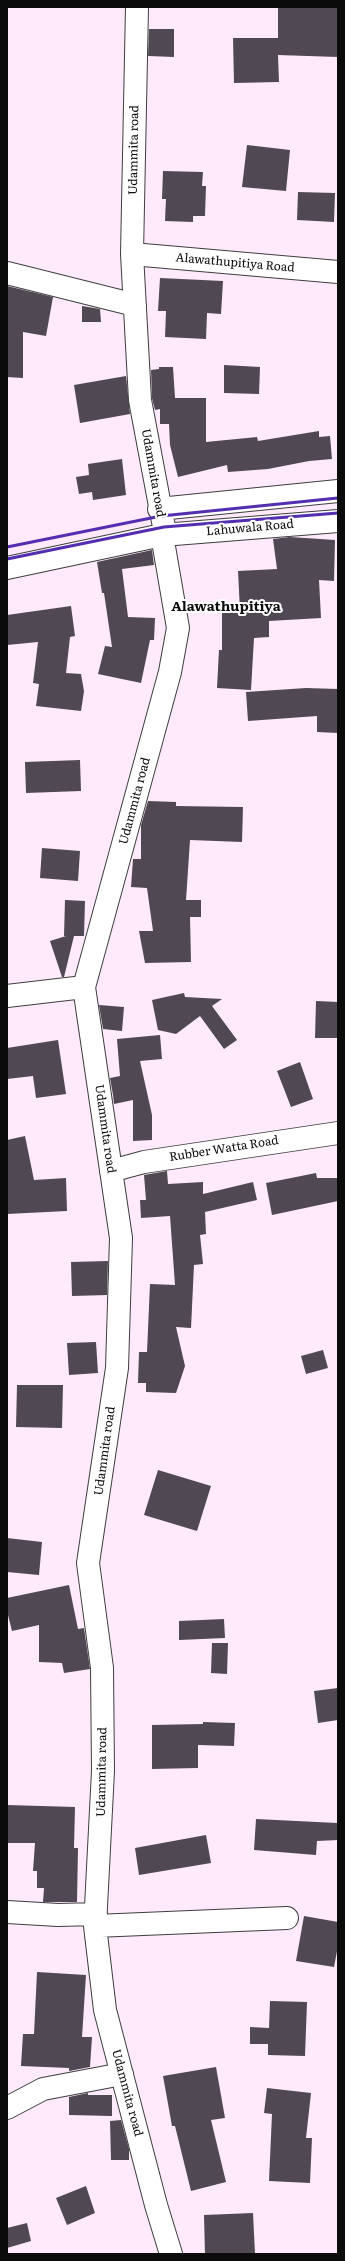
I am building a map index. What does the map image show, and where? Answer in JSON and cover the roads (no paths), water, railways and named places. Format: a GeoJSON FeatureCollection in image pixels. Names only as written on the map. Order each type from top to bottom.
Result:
{"type":"FeatureCollection","features":[{"type":"Feature","properties":{"kind":"street","name":"Udammita road"},"geometry":{"type":"LineString","coordinates":[[137,7],[132,254],[136,305],[140,400],[159,509],[164,527],[162,535],[178,628],[170,672],[84,987],[121,1238],[117,1368],[88,1563],[102,1668],[103,1771],[96,1920],[105,2010],[156,2205],[171,2254]]}},
{"type":"Feature","properties":{"kind":"street","name":"Alawathupitiya Road"},"geometry":{"type":"LineString","coordinates":[[132,254],[338,272]]}},
{"type":"Feature","properties":{"kind":"street"},"geometry":{"type":"LineString","coordinates":[[7,273],[136,305]]}},
{"type":"Feature","properties":{"kind":"street"},"geometry":{"type":"LineString","coordinates":[[159,509],[338,491]]}},
{"type":"Feature","properties":{"kind":"street","name":"Lahuwala Road"},"geometry":{"type":"LineString","coordinates":[[7,568],[162,535],[338,521]]}},
{"type":"Feature","properties":{"kind":"street"},"geometry":{"type":"LineString","coordinates":[[7,996],[84,987]]}},
{"type":"Feature","properties":{"kind":"street","name":"Rubber Watta Road"},"geometry":{"type":"LineString","coordinates":[[111,1171],[144,1162],[338,1133]]}},
{"type":"Feature","properties":{"kind":"street"},"geometry":{"type":"LineString","coordinates":[[7,1912],[58,1915],[96,1920],[287,1918]]}},
{"type":"Feature","properties":{"kind":"street"},"geometry":{"type":"LineString","coordinates":[[7,2108],[43,2089],[122,2074]]}},
{"type":"Feature","properties":{"kind":"railway"},"geometry":{"type":"LineString","coordinates":[[7,547],[161,516],[338,498]]}},
{"type":"Feature","properties":{"kind":"railway"},"geometry":{"type":"LineString","coordinates":[[7,559],[164,527],[338,513]]}},
{"type":"Feature","properties":{"kind":"district","name":"Alawathupitiya"},"geometry":{"type":"Point","coordinates":[226,607]}}]}
